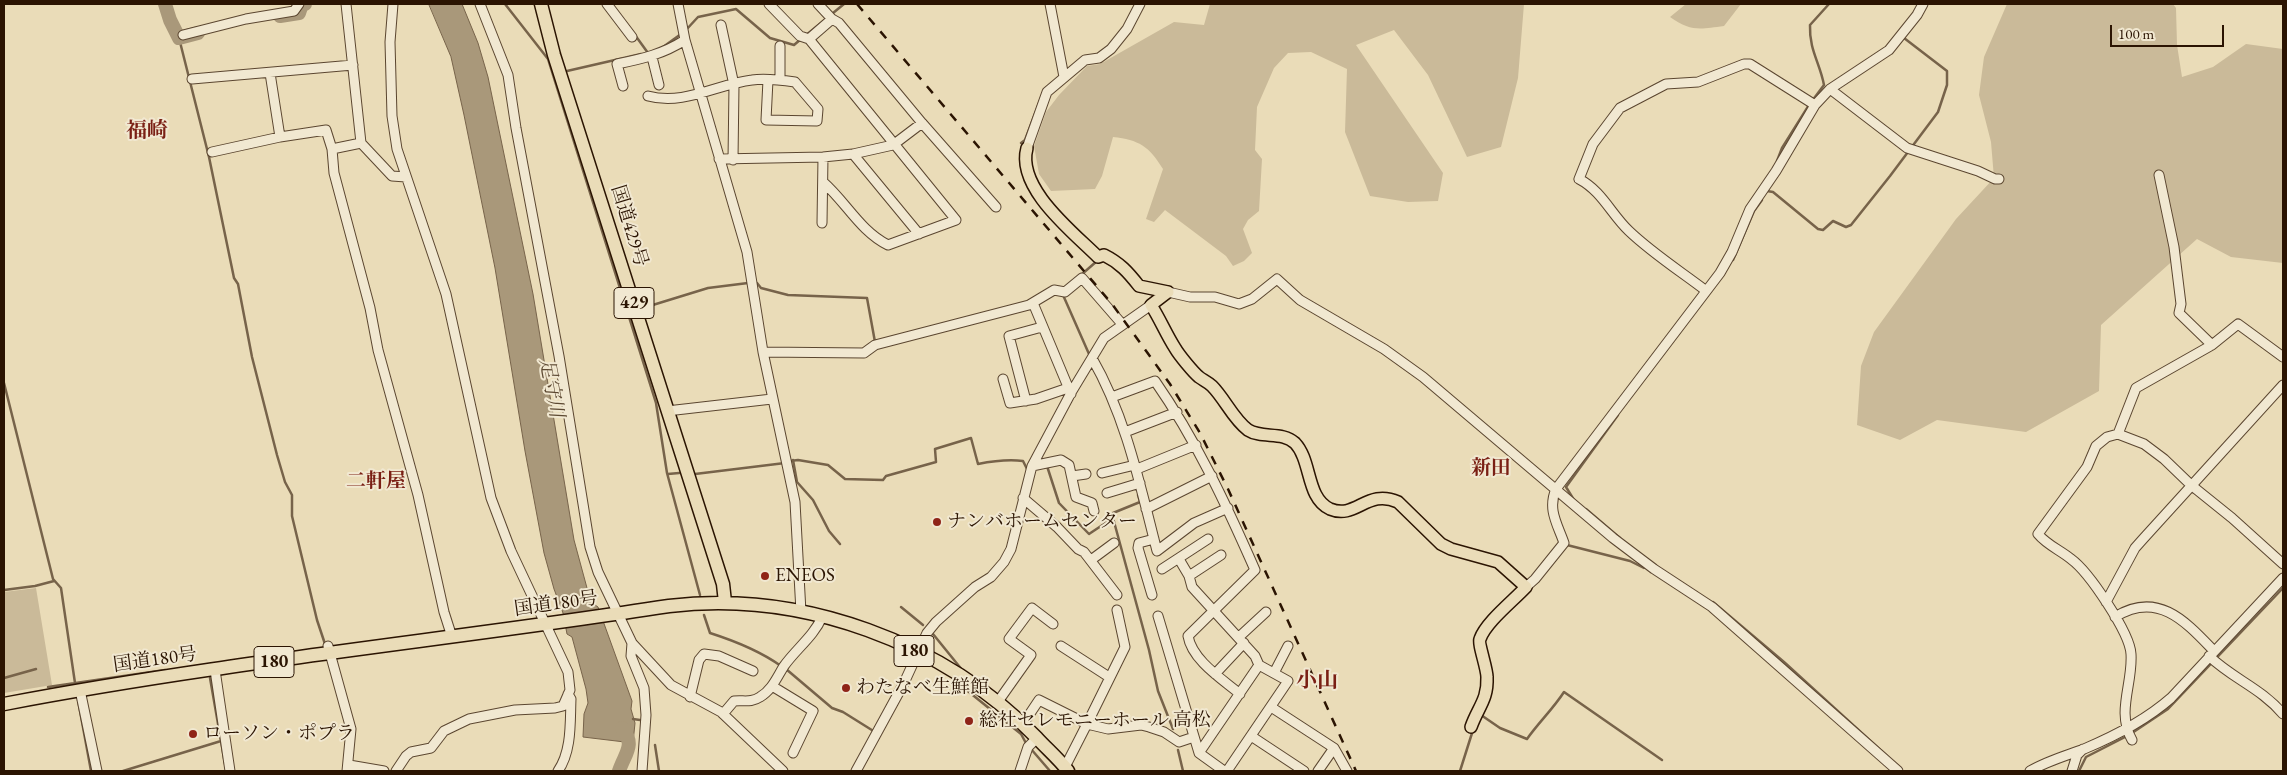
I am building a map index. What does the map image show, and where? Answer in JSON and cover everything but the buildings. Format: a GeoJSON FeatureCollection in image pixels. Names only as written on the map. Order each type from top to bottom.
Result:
{"type":"FeatureCollection","features":[{"type":"Feature","properties":{"kind":"highway","name":"国道429号"},"geometry":{"type":"LineString","coordinates":[[542,4],[554,55],[723,584],[725,602]]}},
{"type":"Feature","properties":{"kind":"highway","name":"国道180号"},"geometry":{"type":"LineString","coordinates":[[4,704],[329,650],[452,637],[687,604],[725,602],[801,612],[822,617],[872,632],[918,653],[962,677],[997,703],[1023,724],[1032,744],[1066,769]]}},
{"type":"Feature","properties":{"kind":"main road"},"geometry":{"type":"LineString","coordinates":[[1027,148],[1026,159],[1031,181],[1042,199],[1098,257],[1104,255],[1126,269],[1139,286],[1168,292]]}},
{"type":"Feature","properties":{"kind":"main road"},"geometry":{"type":"LineString","coordinates":[[1168,292],[1151,305],[1175,349],[1198,376],[1211,385],[1245,427],[1259,434],[1286,438],[1294,443],[1302,454],[1317,496],[1325,506],[1342,512],[1372,499],[1398,502],[1441,544],[1451,549],[1498,562],[1526,587],[1493,622],[1480,639],[1487,678],[1485,700],[1476,713],[1471,727]]}},
{"type":"Feature","properties":{"kind":"street"},"geometry":{"type":"LineString","coordinates":[[183,35],[246,19],[294,11],[299,4]]}},
{"type":"Feature","properties":{"kind":"street"},"geometry":{"type":"LineString","coordinates":[[346,4],[361,143],[392,176],[406,177]]}},
{"type":"Feature","properties":{"kind":"street"},"geometry":{"type":"LineString","coordinates":[[393,4],[390,42],[392,116],[397,148],[446,294],[491,498],[511,551],[548,624],[568,672],[570,690],[563,706],[515,710],[469,719],[444,731],[431,748],[411,752],[396,771]]}},
{"type":"Feature","properties":{"kind":"street"},"geometry":{"type":"LineString","coordinates":[[480,4],[508,75],[516,128],[557,347],[590,548],[612,615],[632,643],[664,679],[690,697],[710,705],[723,714],[783,771]]}},
{"type":"Feature","properties":{"kind":"street"},"geometry":{"type":"LineString","coordinates":[[607,4],[632,37]]}},
{"type":"Feature","properties":{"kind":"street"},"geometry":{"type":"LineString","coordinates":[[678,4],[685,40],[748,252],[763,352],[795,502],[801,612]]}},
{"type":"Feature","properties":{"kind":"street"},"geometry":{"type":"LineString","coordinates":[[769,4],[805,38],[956,220],[888,245],[874,238],[835,192],[823,182]]}},
{"type":"Feature","properties":{"kind":"street"},"geometry":{"type":"LineString","coordinates":[[818,4],[830,17],[839,23],[922,123],[996,207]]}},
{"type":"Feature","properties":{"kind":"street"},"geometry":{"type":"LineString","coordinates":[[1050,4],[1064,77]]}},
{"type":"Feature","properties":{"kind":"street"},"geometry":{"type":"LineString","coordinates":[[1027,148],[1047,92],[1085,60],[1099,58],[1111,49],[1128,29],[1140,4]]}},
{"type":"Feature","properties":{"kind":"street"},"geometry":{"type":"LineString","coordinates":[[1526,587],[1564,544],[1556,527],[1552,512],[1553,496],[1556,489],[1727,261],[1750,209],[1776,171],[1812,104],[1830,89],[1889,50],[1917,15],[1923,4]]}},
{"type":"Feature","properties":{"kind":"street"},"geometry":{"type":"LineString","coordinates":[[805,38],[830,17]]}},
{"type":"Feature","properties":{"kind":"street"},"geometry":{"type":"LineString","coordinates":[[721,25],[734,85],[733,160]]}},
{"type":"Feature","properties":{"kind":"street"},"geometry":{"type":"LineString","coordinates":[[623,86],[617,64],[652,57],[685,40]]}},
{"type":"Feature","properties":{"kind":"street"},"geometry":{"type":"LineString","coordinates":[[780,46],[780,80]]}},
{"type":"Feature","properties":{"kind":"street"},"geometry":{"type":"LineString","coordinates":[[652,57],[659,84]]}},
{"type":"Feature","properties":{"kind":"street"},"geometry":{"type":"LineString","coordinates":[[1705,290],[1638,239],[1621,223],[1601,195],[1579,179],[1588,151],[1620,108],[1666,84],[1698,82],[1744,64],[1750,64],[1812,104]]}},
{"type":"Feature","properties":{"kind":"street"},"geometry":{"type":"LineString","coordinates":[[192,78],[353,65]]}},
{"type":"Feature","properties":{"kind":"street"},"geometry":{"type":"LineString","coordinates":[[270,73],[280,137]]}},
{"type":"Feature","properties":{"kind":"street"},"geometry":{"type":"LineString","coordinates":[[648,96],[660,100],[701,94],[752,80],[768,80],[780,80],[795,82],[818,108],[817,121],[766,120],[768,80]]}},
{"type":"Feature","properties":{"kind":"street"},"geometry":{"type":"LineString","coordinates":[[1830,89],[1910,149],[1978,171],[1994,179],[1999,179]]}},
{"type":"Feature","properties":{"kind":"street"},"geometry":{"type":"LineString","coordinates":[[719,159],[822,157],[853,154],[894,145],[922,123]]}},
{"type":"Feature","properties":{"kind":"street"},"geometry":{"type":"LineString","coordinates":[[212,152],[280,137],[326,130],[332,149],[334,173],[340,190],[378,350],[418,495],[452,637]]}},
{"type":"Feature","properties":{"kind":"street"},"geometry":{"type":"LineString","coordinates":[[332,149],[361,143]]}},
{"type":"Feature","properties":{"kind":"street"},"geometry":{"type":"LineString","coordinates":[[853,154],[919,234]]}},
{"type":"Feature","properties":{"kind":"street"},"geometry":{"type":"LineString","coordinates":[[822,157],[822,223]]}},
{"type":"Feature","properties":{"kind":"street"},"geometry":{"type":"LineString","coordinates":[[2159,175],[2180,286],[2179,314],[2212,345]]}},
{"type":"Feature","properties":{"kind":"street"},"geometry":{"type":"LineString","coordinates":[[763,352],[864,353],[875,345],[1034,304],[1054,290],[1063,291],[1082,278],[1122,324]]}},
{"type":"Feature","properties":{"kind":"street"},"geometry":{"type":"LineString","coordinates":[[1168,292],[1190,297],[1215,297],[1240,304],[1252,299],[1277,278],[1300,300],[1384,349],[1423,377],[1636,557],[1712,608],[1898,771]]}},
{"type":"Feature","properties":{"kind":"street"},"geometry":{"type":"LineString","coordinates":[[1034,304],[1069,391]]}},
{"type":"Feature","properties":{"kind":"street"},"geometry":{"type":"LineString","coordinates":[[856,771],[927,633],[936,622],[975,587],[991,577],[1004,562],[1011,548],[1032,466],[1069,391],[1104,338],[1151,305]]}},
{"type":"Feature","properties":{"kind":"street"},"geometry":{"type":"LineString","coordinates":[[2118,434],[2136,388],[2212,345],[2238,324],[2283,358]]}},
{"type":"Feature","properties":{"kind":"street"},"geometry":{"type":"LineString","coordinates":[[1026,401],[1010,336],[1042,327]]}},
{"type":"Feature","properties":{"kind":"street"},"geometry":{"type":"LineString","coordinates":[[1092,358],[1112,397],[1125,432],[1137,484],[1157,551],[1194,523],[1228,508]]}},
{"type":"Feature","properties":{"kind":"street"},"geometry":{"type":"LineString","coordinates":[[1003,379],[1010,403],[1069,391]]}},
{"type":"Feature","properties":{"kind":"street"},"geometry":{"type":"LineString","coordinates":[[1112,397],[1156,380],[1196,445],[1228,508],[1255,570],[1188,636],[1190,648],[1215,674],[1240,694]]}},
{"type":"Feature","properties":{"kind":"street"},"geometry":{"type":"LineString","coordinates":[[2106,602],[2136,548],[2191,485],[2282,391]]}},
{"type":"Feature","properties":{"kind":"street"},"geometry":{"type":"LineString","coordinates":[[667,412],[772,399]]}},
{"type":"Feature","properties":{"kind":"street"},"geometry":{"type":"LineString","coordinates":[[1125,432],[1177,412]]}},
{"type":"Feature","properties":{"kind":"street"},"geometry":{"type":"LineString","coordinates":[[2129,734],[2124,720],[2131,654],[2126,635],[2106,602],[2078,564],[2045,542],[2038,534],[2087,467],[2096,446],[2106,438],[2118,434],[2144,444],[2164,459],[2191,485],[2232,518],[2283,564]]}},
{"type":"Feature","properties":{"kind":"street"},"geometry":{"type":"LineString","coordinates":[[1102,473],[1134,466],[1196,445]]}},
{"type":"Feature","properties":{"kind":"street"},"geometry":{"type":"LineString","coordinates":[[1032,466],[1061,460],[1069,465],[1076,497],[1092,503],[1094,511]]}},
{"type":"Feature","properties":{"kind":"street"},"geometry":{"type":"LineString","coordinates":[[1072,476],[1086,474]]}},
{"type":"Feature","properties":{"kind":"street"},"geometry":{"type":"LineString","coordinates":[[1146,509],[1212,476]]}},
{"type":"Feature","properties":{"kind":"street"},"geometry":{"type":"LineString","coordinates":[[1107,493],[1137,484]]}},
{"type":"Feature","properties":{"kind":"street"},"geometry":{"type":"LineString","coordinates":[[1023,498],[1057,526],[1091,560],[1117,595]]}},
{"type":"Feature","properties":{"kind":"street"},"geometry":{"type":"LineString","coordinates":[[1152,595],[1138,548],[1139,543],[1154,539]]}},
{"type":"Feature","properties":{"kind":"street"},"geometry":{"type":"LineString","coordinates":[[1162,569],[1208,539]]}},
{"type":"Feature","properties":{"kind":"street"},"geometry":{"type":"LineString","coordinates":[[1091,560],[1114,543]]}},
{"type":"Feature","properties":{"kind":"street"},"geometry":{"type":"LineString","coordinates":[[1189,576],[1221,555]]}},
{"type":"Feature","properties":{"kind":"street"},"geometry":{"type":"LineString","coordinates":[[1158,616],[1198,754],[1229,770],[1288,681],[1259,665],[1256,656],[1192,587],[1189,576],[1179,559]]}},
{"type":"Feature","properties":{"kind":"street"},"geometry":{"type":"LineString","coordinates":[[2030,771],[2049,761],[2129,734],[2156,712],[2212,657],[2283,578]]}},
{"type":"Feature","properties":{"kind":"street"},"geometry":{"type":"LineString","coordinates":[[2115,617],[2129,608],[2140,607],[2166,611],[2188,624],[2212,657],[2270,698],[2283,714]]}},
{"type":"Feature","properties":{"kind":"street"},"geometry":{"type":"LineString","coordinates":[[997,703],[1032,654],[1009,639],[1032,608],[1053,624]]}},
{"type":"Feature","properties":{"kind":"street"},"geometry":{"type":"LineString","coordinates":[[1066,769],[1109,676],[1125,647],[1116,610]]}},
{"type":"Feature","properties":{"kind":"street"},"geometry":{"type":"LineString","coordinates":[[1215,674],[1266,612]]}},
{"type":"Feature","properties":{"kind":"street"},"geometry":{"type":"LineString","coordinates":[[723,714],[732,702],[754,700],[762,696],[772,686],[783,667],[818,627],[822,617]]}},
{"type":"Feature","properties":{"kind":"street"},"geometry":{"type":"LineString","coordinates":[[632,643],[631,656],[644,688],[647,707],[642,771]]}},
{"type":"Feature","properties":{"kind":"street"},"geometry":{"type":"LineString","coordinates":[[1061,646],[1109,676]]}},
{"type":"Feature","properties":{"kind":"street"},"geometry":{"type":"LineString","coordinates":[[1274,673],[1288,646]]}},
{"type":"Feature","properties":{"kind":"street"},"geometry":{"type":"LineString","coordinates":[[329,650],[351,729],[348,768],[384,771]]}},
{"type":"Feature","properties":{"kind":"street"},"geometry":{"type":"LineString","coordinates":[[690,697],[699,660],[704,654],[719,656],[753,670]]}},
{"type":"Feature","properties":{"kind":"street"},"geometry":{"type":"LineString","coordinates":[[1198,754],[1259,665]]}},
{"type":"Feature","properties":{"kind":"street"},"geometry":{"type":"LineString","coordinates":[[216,670],[230,771]]}},
{"type":"Feature","properties":{"kind":"street"},"geometry":{"type":"LineString","coordinates":[[772,686],[813,711],[793,753]]}},
{"type":"Feature","properties":{"kind":"street"},"geometry":{"type":"LineString","coordinates":[[80,690],[96,769]]}},
{"type":"Feature","properties":{"kind":"street"},"geometry":{"type":"LineString","coordinates":[[558,771],[562,766],[570,738],[572,699],[568,694]]}},
{"type":"Feature","properties":{"kind":"street"},"geometry":{"type":"LineString","coordinates":[[1023,724],[1039,700],[1087,724],[1108,729],[1141,725],[1164,732],[1179,742],[1194,737]]}},
{"type":"Feature","properties":{"kind":"street"},"geometry":{"type":"LineString","coordinates":[[1271,706],[1334,748],[1347,771]]}},
{"type":"Feature","properties":{"kind":"street"},"geometry":{"type":"LineString","coordinates":[[1251,736],[1304,771]]}},
{"type":"Feature","properties":{"kind":"street"},"geometry":{"type":"LineString","coordinates":[[1020,771],[1032,744]]}},
{"type":"Feature","properties":{"kind":"street"},"geometry":{"type":"LineString","coordinates":[[1318,771],[1334,748]]}},
{"type":"Feature","properties":{"kind":"street"},"geometry":{"type":"LineString","coordinates":[[2072,771],[2077,755],[2083,749]]}},
{"type":"Feature","properties":{"kind":"shaded area"},"geometry":{"type":"Polygon","coordinates":[[[429,4],[462,4],[478,43],[488,77],[533,294],[574,540],[587,588],[595,605],[598,607],[632,701],[631,709],[635,723],[633,743],[583,737],[584,714],[588,703],[586,689],[572,637],[567,634],[563,613],[544,553],[495,268],[464,115],[451,57],[429,4]]]}},
{"type":"Feature","properties":{"kind":"shaded area"},"geometry":{"type":"Polygon","coordinates":[[[1210,4],[1524,4],[1518,78],[1501,147],[1467,157],[1428,75],[1394,30],[1356,45],[1443,173],[1438,201],[1408,202],[1370,196],[1345,132],[1347,69],[1311,52],[1288,53],[1274,68],[1257,107],[1255,150],[1262,159],[1259,211],[1248,220],[1243,229],[1252,253],[1244,261],[1233,266],[1226,256],[1165,210],[1154,222],[1146,219],[1163,169],[1153,155],[1137,142],[1113,137],[1102,176],[1095,189],[1051,191],[1039,174],[1034,146],[1046,112],[1059,95],[1087,66],[1100,64],[1174,22],[1204,25],[1210,4]]]}},
{"type":"Feature","properties":{"kind":"shaded area"},"geometry":{"type":"Polygon","coordinates":[[[1686,4],[1741,4],[1724,26],[1696,28],[1684,25],[1670,17],[1686,4]]]}},
{"type":"Feature","properties":{"kind":"shaded area"},"geometry":{"type":"Polygon","coordinates":[[[2007,4],[2173,4],[2176,8],[2177,45],[2182,77],[2213,67],[2246,44],[2283,49],[2283,263],[2231,257],[2197,239],[2101,325],[2099,391],[2026,432],[1937,420],[1900,440],[1857,425],[1861,366],[1874,332],[1956,219],[1994,178],[1991,142],[1979,95],[1984,57],[2007,4]]]}},
{"type":"Feature","properties":{"kind":"shaded area"},"geometry":{"type":"Polygon","coordinates":[[[36,588],[52,685],[4,693],[4,592],[36,588]]]}},
{"type":"Feature","properties":{"kind":"waterway"},"geometry":{"type":"LineString","coordinates":[[165,4],[179,38],[198,33]]}},
{"type":"Feature","properties":{"kind":"waterway"},"geometry":{"type":"LineString","coordinates":[[280,16],[299,13],[302,4],[305,4]]}},
{"type":"Feature","properties":{"kind":"waterway"},"geometry":{"type":"LineString","coordinates":[[505,4],[548,59],[656,403],[667,473],[700,595]]}},
{"type":"Feature","properties":{"kind":"waterway"},"geometry":{"type":"LineString","coordinates":[[805,36],[844,4]]}},
{"type":"Feature","properties":{"kind":"waterway"},"geometry":{"type":"LineString","coordinates":[[1812,101],[1824,85],[1811,42],[1810,25],[1829,4]]}},
{"type":"Feature","properties":{"kind":"waterway"},"geometry":{"type":"LineString","coordinates":[[686,30],[698,17],[736,9],[770,38],[794,45],[801,39]]}},
{"type":"Feature","properties":{"kind":"waterway"},"geometry":{"type":"LineString","coordinates":[[663,47],[681,34]]}},
{"type":"Feature","properties":{"kind":"waterway"},"geometry":{"type":"LineString","coordinates":[[635,35],[648,53]]}},
{"type":"Feature","properties":{"kind":"waterway"},"geometry":{"type":"LineString","coordinates":[[179,38],[209,157],[234,278],[238,284],[252,357],[277,455],[285,482],[292,495],[292,516],[317,620],[325,644]]}},
{"type":"Feature","properties":{"kind":"waterway"},"geometry":{"type":"LineString","coordinates":[[1767,191],[1773,192],[1818,229],[1823,230],[1833,221],[1846,227],[1851,225],[1938,112],[1947,85],[1947,71],[1904,38]]}},
{"type":"Feature","properties":{"kind":"waterway"},"geometry":{"type":"LineString","coordinates":[[567,71],[641,54]]}},
{"type":"Feature","properties":{"kind":"waterway"},"geometry":{"type":"LineString","coordinates":[[1021,143],[1025,140],[1044,90]]}},
{"type":"Feature","properties":{"kind":"waterway"},"geometry":{"type":"LineString","coordinates":[[1777,161],[1782,148],[1809,105]]}},
{"type":"Feature","properties":{"kind":"waterway"},"geometry":{"type":"LineString","coordinates":[[1733,260],[1754,211],[1762,200]]}},
{"type":"Feature","properties":{"kind":"waterway"},"geometry":{"type":"LineString","coordinates":[[1081,275],[1097,261]]}},
{"type":"Feature","properties":{"kind":"waterway"},"geometry":{"type":"LineString","coordinates":[[643,308],[708,288],[748,283]]}},
{"type":"Feature","properties":{"kind":"waterway"},"geometry":{"type":"LineString","coordinates":[[757,283],[761,288],[788,295],[867,298],[875,342]]}},
{"type":"Feature","properties":{"kind":"waterway"},"geometry":{"type":"LineString","coordinates":[[1063,295],[1089,354]]}},
{"type":"Feature","properties":{"kind":"waterway"},"geometry":{"type":"LineString","coordinates":[[4,383],[53,579],[61,588],[75,683]]}},
{"type":"Feature","properties":{"kind":"waterway"},"geometry":{"type":"LineString","coordinates":[[1574,500],[1566,487],[1618,415]]}},
{"type":"Feature","properties":{"kind":"waterway"},"geometry":{"type":"LineString","coordinates":[[790,461],[798,460],[828,465],[845,479],[883,480],[886,476],[936,462],[935,449],[971,438],[978,464],[1011,460],[1023,461],[1027,469]]}},
{"type":"Feature","properties":{"kind":"waterway"},"geometry":{"type":"LineString","coordinates":[[793,460],[797,482],[813,500],[829,531],[840,544]]}},
{"type":"Feature","properties":{"kind":"waterway"},"geometry":{"type":"LineString","coordinates":[[695,474],[785,463]]}},
{"type":"Feature","properties":{"kind":"waterway"},"geometry":{"type":"LineString","coordinates":[[1047,466],[1059,503],[1089,534],[1113,518]]}},
{"type":"Feature","properties":{"kind":"waterway"},"geometry":{"type":"LineString","coordinates":[[668,474],[679,473]]}},
{"type":"Feature","properties":{"kind":"waterway"},"geometry":{"type":"LineString","coordinates":[[1138,495],[1140,502],[1113,513],[1113,518],[1149,650],[1158,691],[1173,729]]}},
{"type":"Feature","properties":{"kind":"waterway"},"geometry":{"type":"LineString","coordinates":[[1586,509],[1620,538]]}},
{"type":"Feature","properties":{"kind":"waterway"},"geometry":{"type":"LineString","coordinates":[[1567,545],[1646,567]]}},
{"type":"Feature","properties":{"kind":"waterway"},"geometry":{"type":"LineString","coordinates":[[4,590],[35,586],[54,581]]}},
{"type":"Feature","properties":{"kind":"waterway"},"geometry":{"type":"LineString","coordinates":[[2132,733],[2168,709],[2283,588]]}},
{"type":"Feature","properties":{"kind":"waterway"},"geometry":{"type":"LineString","coordinates":[[1713,602],[1784,662],[1887,756]]}},
{"type":"Feature","properties":{"kind":"waterway"},"geometry":{"type":"LineString","coordinates":[[901,607],[923,625]]}},
{"type":"Feature","properties":{"kind":"waterway"},"geometry":{"type":"LineString","coordinates":[[704,615],[710,633],[747,647],[781,666]]}},
{"type":"Feature","properties":{"kind":"waterway"},"geometry":{"type":"LineString","coordinates":[[933,634],[963,671]]}},
{"type":"Feature","properties":{"kind":"waterway"},"geometry":{"type":"LineString","coordinates":[[4,678],[36,669]]}},
{"type":"Feature","properties":{"kind":"waterway"},"geometry":{"type":"LineString","coordinates":[[786,669],[832,708],[843,712],[875,732]]}},
{"type":"Feature","properties":{"kind":"waterway"},"geometry":{"type":"LineString","coordinates":[[48,687],[165,670]]}},
{"type":"Feature","properties":{"kind":"waterway"},"geometry":{"type":"LineString","coordinates":[[123,771],[221,741],[210,678]]}},
{"type":"Feature","properties":{"kind":"waterway"},"geometry":{"type":"LineString","coordinates":[[964,688],[1021,734],[1027,745]]}},
{"type":"Feature","properties":{"kind":"waterway"},"geometry":{"type":"LineString","coordinates":[[1481,715],[1500,728],[1527,739],[1564,692],[1662,760]]}},
{"type":"Feature","properties":{"kind":"waterway"},"geometry":{"type":"LineString","coordinates":[[78,700],[91,771]]}},
{"type":"Feature","properties":{"kind":"waterway"},"geometry":{"type":"LineString","coordinates":[[633,719],[640,720]]}},
{"type":"Feature","properties":{"kind":"waterway","name":"足守川"},"geometry":{"type":"LineString","coordinates":[[619,771],[629,744],[622,728]]}},
{"type":"Feature","properties":{"kind":"waterway"},"geometry":{"type":"LineString","coordinates":[[1460,771],[1473,730]]}},
{"type":"Feature","properties":{"kind":"waterway"},"geometry":{"type":"LineString","coordinates":[[2079,771],[2086,757],[2127,736]]}},
{"type":"Feature","properties":{"kind":"waterway"},"geometry":{"type":"LineString","coordinates":[[221,741],[225,764]]}},
{"type":"Feature","properties":{"kind":"waterway"},"geometry":{"type":"LineString","coordinates":[[655,745],[659,771]]}},
{"type":"Feature","properties":{"kind":"waterway"},"geometry":{"type":"LineString","coordinates":[[1031,749],[1050,771]]}},
{"type":"Feature","properties":{"kind":"waterway"},"geometry":{"type":"LineString","coordinates":[[1178,750],[1183,771]]}},
{"type":"Feature","properties":{"kind":"railway"},"geometry":{"type":"LineString","coordinates":[[857,4],[1112,304],[1170,384],[1200,433],[1228,489],[1356,771]]}},
{"type":"Feature","properties":{"kind":"place","name":"ナンバホームセンター"},"geometry":{"type":"Point","coordinates":[937,522]}},
{"type":"Feature","properties":{"kind":"place","name":"ENEOS"},"geometry":{"type":"Point","coordinates":[765,576]}},
{"type":"Feature","properties":{"kind":"place","name":"わたなべ生鮮館"},"geometry":{"type":"Point","coordinates":[846,688]}},
{"type":"Feature","properties":{"kind":"place","name":"総社セレモニーホール 高松"},"geometry":{"type":"Point","coordinates":[969,721]}},
{"type":"Feature","properties":{"kind":"place","name":"ローソン・ポプラ"},"geometry":{"type":"Point","coordinates":[193,734]}},
{"type":"Feature","properties":{"kind":"district","name":"福崎"},"geometry":{"type":"Point","coordinates":[147,131]}},
{"type":"Feature","properties":{"kind":"district","name":"新田"},"geometry":{"type":"Point","coordinates":[1491,469]}},
{"type":"Feature","properties":{"kind":"district","name":"二軒屋"},"geometry":{"type":"Point","coordinates":[376,482]}},
{"type":"Feature","properties":{"kind":"district","name":"小山"},"geometry":{"type":"Point","coordinates":[1317,681]}}]}
